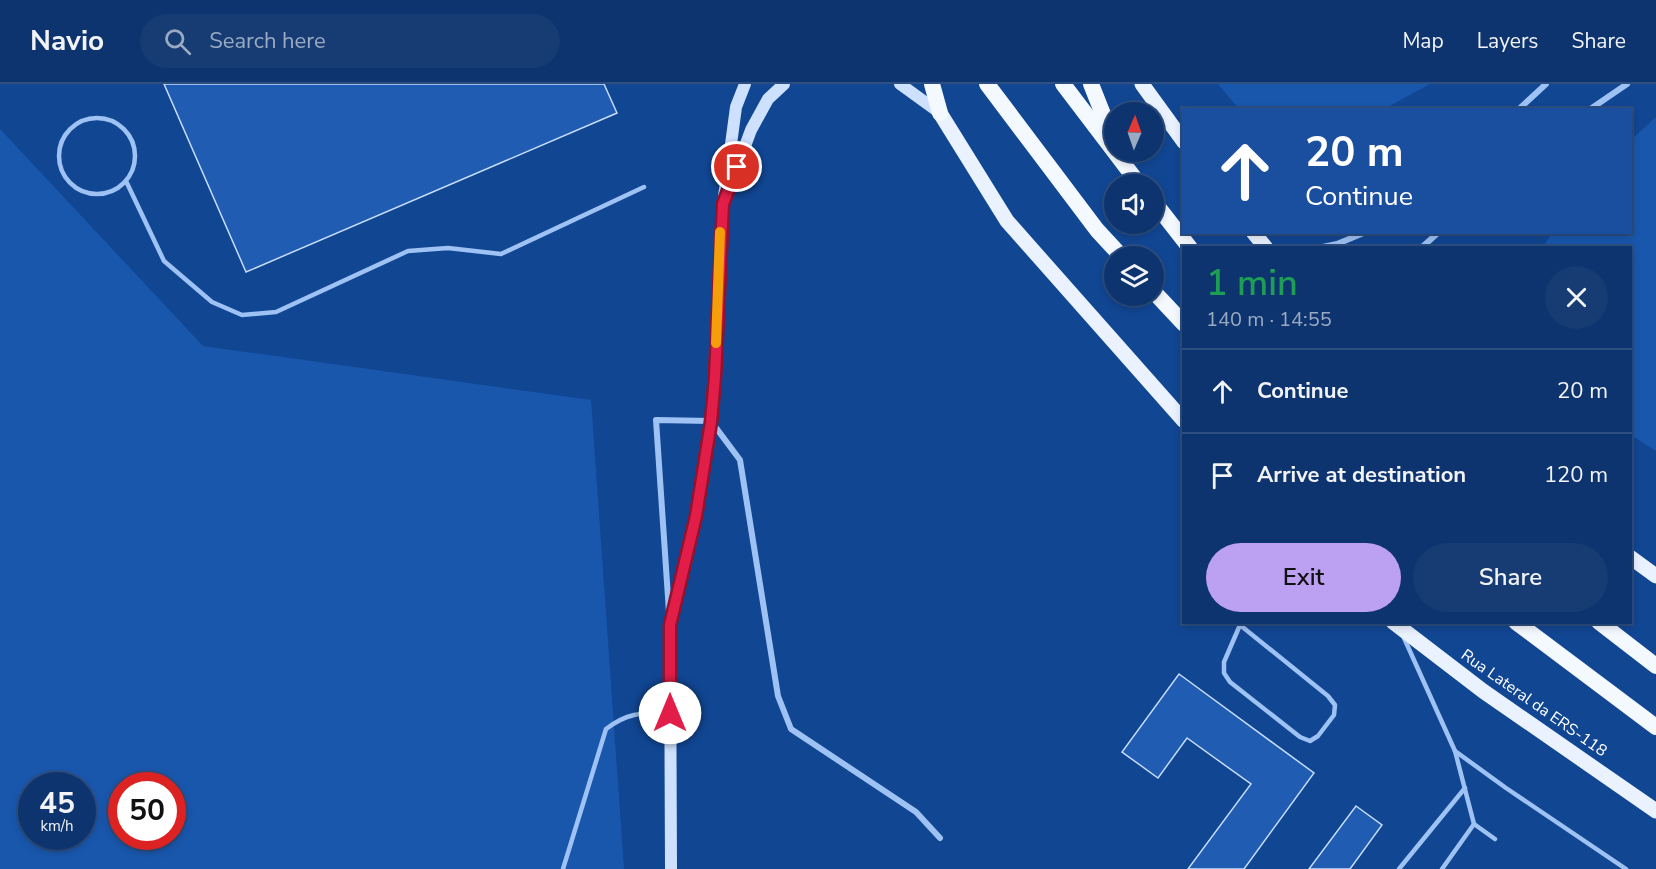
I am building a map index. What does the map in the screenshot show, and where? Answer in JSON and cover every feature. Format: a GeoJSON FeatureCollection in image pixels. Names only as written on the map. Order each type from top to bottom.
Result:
{"type":"FeatureCollection","features":[{"type":"Feature","properties":{"kind":"highway"},"geometry":{"type":"LineString","coordinates":[[932,84],[940,113]]}},
{"type":"Feature","properties":{"kind":"highway"},"geometry":{"type":"LineString","coordinates":[[987,84],[1097,230],[1112,246]]}},
{"type":"Feature","properties":{"kind":"highway"},"geometry":{"type":"LineString","coordinates":[[1063,84],[1104,137]]}},
{"type":"Feature","properties":{"kind":"highway"},"geometry":{"type":"LineString","coordinates":[[1091,84],[1104,117]]}},
{"type":"Feature","properties":{"kind":"highway"},"geometry":{"type":"LineString","coordinates":[[1164,215],[1188,246]]}},
{"type":"Feature","properties":{"kind":"highway"},"geometry":{"type":"LineString","coordinates":[[1164,303],[1182,322]]}},
{"type":"Feature","properties":{"kind":"highway"},"geometry":{"type":"LineString","coordinates":[[1519,624],[1656,727]]}},
{"type":"Feature","properties":{"kind":"highway"},"geometry":{"type":"LineString","coordinates":[[1602,624],[1656,666]]}},
{"type":"Feature","properties":{"kind":"main road"},"geometry":{"type":"LineString","coordinates":[[671,869],[670,625],[696,516],[711,422],[723,204],[736,107],[745,84]]}},
{"type":"Feature","properties":{"kind":"main road"},"geometry":{"type":"LineString","coordinates":[[723,204],[751,130],[768,99],[784,84]]}},
{"type":"Feature","properties":{"kind":"main road"},"geometry":{"type":"LineString","coordinates":[[900,84],[940,113],[1007,221],[1182,419]]}},
{"type":"Feature","properties":{"kind":"main road"},"geometry":{"type":"LineString","coordinates":[[1142,84],[1182,139]]}},
{"type":"Feature","properties":{"kind":"main road"},"geometry":{"type":"LineString","coordinates":[[1255,234],[1264,246]]}},
{"type":"Feature","properties":{"kind":"main road"},"geometry":{"type":"LineString","coordinates":[[1632,558],[1656,576]]}},
{"type":"Feature","properties":{"kind":"main road","name":"Rua Lateral da ERS-118"},"geometry":{"type":"LineString","coordinates":[[1396,625],[1483,691],[1656,811]]}},
{"type":"Feature","properties":{"kind":"street"},"geometry":{"type":"LineString","coordinates":[[1520,108],[1546,84]]}},
{"type":"Feature","properties":{"kind":"street"},"geometry":{"type":"LineString","coordinates":[[1592,108],[1627,84]]}},
{"type":"Feature","properties":{"kind":"street"},"geometry":{"type":"LineString","coordinates":[[1328,246],[1361,234]]}},
{"type":"Feature","properties":{"kind":"street"},"geometry":{"type":"LineString","coordinates":[[1423,246],[1437,234]]}},
{"type":"Feature","properties":{"kind":"street"},"geometry":{"type":"LineString","coordinates":[[670,625],[656,420],[711,422],[740,460],[778,696],[791,729],[916,812],[940,838]]}},
{"type":"Feature","properties":{"kind":"lane"},"geometry":{"type":"LineString","coordinates":[[100,118],[112,121],[122,128],[130,136],[135,159],[133,171],[126,181],[112,191],[94,194],[72,185],[60,165],[59,153],[68,131],[88,119],[100,118]]}},
{"type":"Feature","properties":{"kind":"lane"},"geometry":{"type":"LineString","coordinates":[[126,181],[164,261],[212,302],[242,315],[276,312],[408,251],[448,248],[501,254],[644,187]]}},
{"type":"Feature","properties":{"kind":"lane"},"geometry":{"type":"LineString","coordinates":[[1240,624],[1328,696],[1335,705],[1335,715],[1318,736],[1310,741],[1300,737],[1230,682],[1224,673],[1224,662],[1240,624]]}},
{"type":"Feature","properties":{"kind":"lane"},"geometry":{"type":"LineString","coordinates":[[1396,625],[1455,751],[1474,824],[1495,839]]}},
{"type":"Feature","properties":{"kind":"lane"},"geometry":{"type":"LineString","coordinates":[[563,869],[606,729],[619,719],[636,713],[670,713]]}},
{"type":"Feature","properties":{"kind":"lane"},"geometry":{"type":"LineString","coordinates":[[1455,751],[1626,869]]}},
{"type":"Feature","properties":{"kind":"lane"},"geometry":{"type":"LineString","coordinates":[[1399,869],[1465,788]]}},
{"type":"Feature","properties":{"kind":"lane"},"geometry":{"type":"LineString","coordinates":[[1442,869],[1474,824]]}},
{"type":"Feature","properties":{"kind":"shaded area"},"geometry":{"type":"Polygon","coordinates":[[[1218,84],[1430,84],[1386,108],[1238,108],[1218,84]]]}},
{"type":"Feature","properties":{"kind":"shaded area"},"geometry":{"type":"Polygon","coordinates":[[[1656,117],[1656,451],[1632,436],[1632,246],[1544,246],[1551,234],[1632,234],[1632,139],[1656,117]]]}},
{"type":"Feature","properties":{"kind":"shaded area"},"geometry":{"type":"Polygon","coordinates":[[[0,129],[203,346],[591,400],[624,869],[0,869],[0,129]]]}},
{"type":"Feature","properties":{"kind":"building"},"geometry":{"type":"Polygon","coordinates":[[[164,84],[604,84],[617,113],[246,272],[164,84]]]}},
{"type":"Feature","properties":{"kind":"building"},"geometry":{"type":"Polygon","coordinates":[[[1179,674],[1314,773],[1244,869],[1188,869],[1251,784],[1187,738],[1158,778],[1122,752],[1179,674]]]}},
{"type":"Feature","properties":{"kind":"building"},"geometry":{"type":"Polygon","coordinates":[[[1356,806],[1382,825],[1350,869],[1309,869],[1356,806]]]}},
{"type":"Feature","properties":{"kind":"slow traffic"},"geometry":{"type":"LineString","coordinates":[[716,343],[720,232]]}},
{"type":"Feature","properties":{"kind":"route"},"geometry":{"type":"LineString","coordinates":[[670,713],[670,625],[696,516],[711,422],[723,204],[737,167]]}}]}
